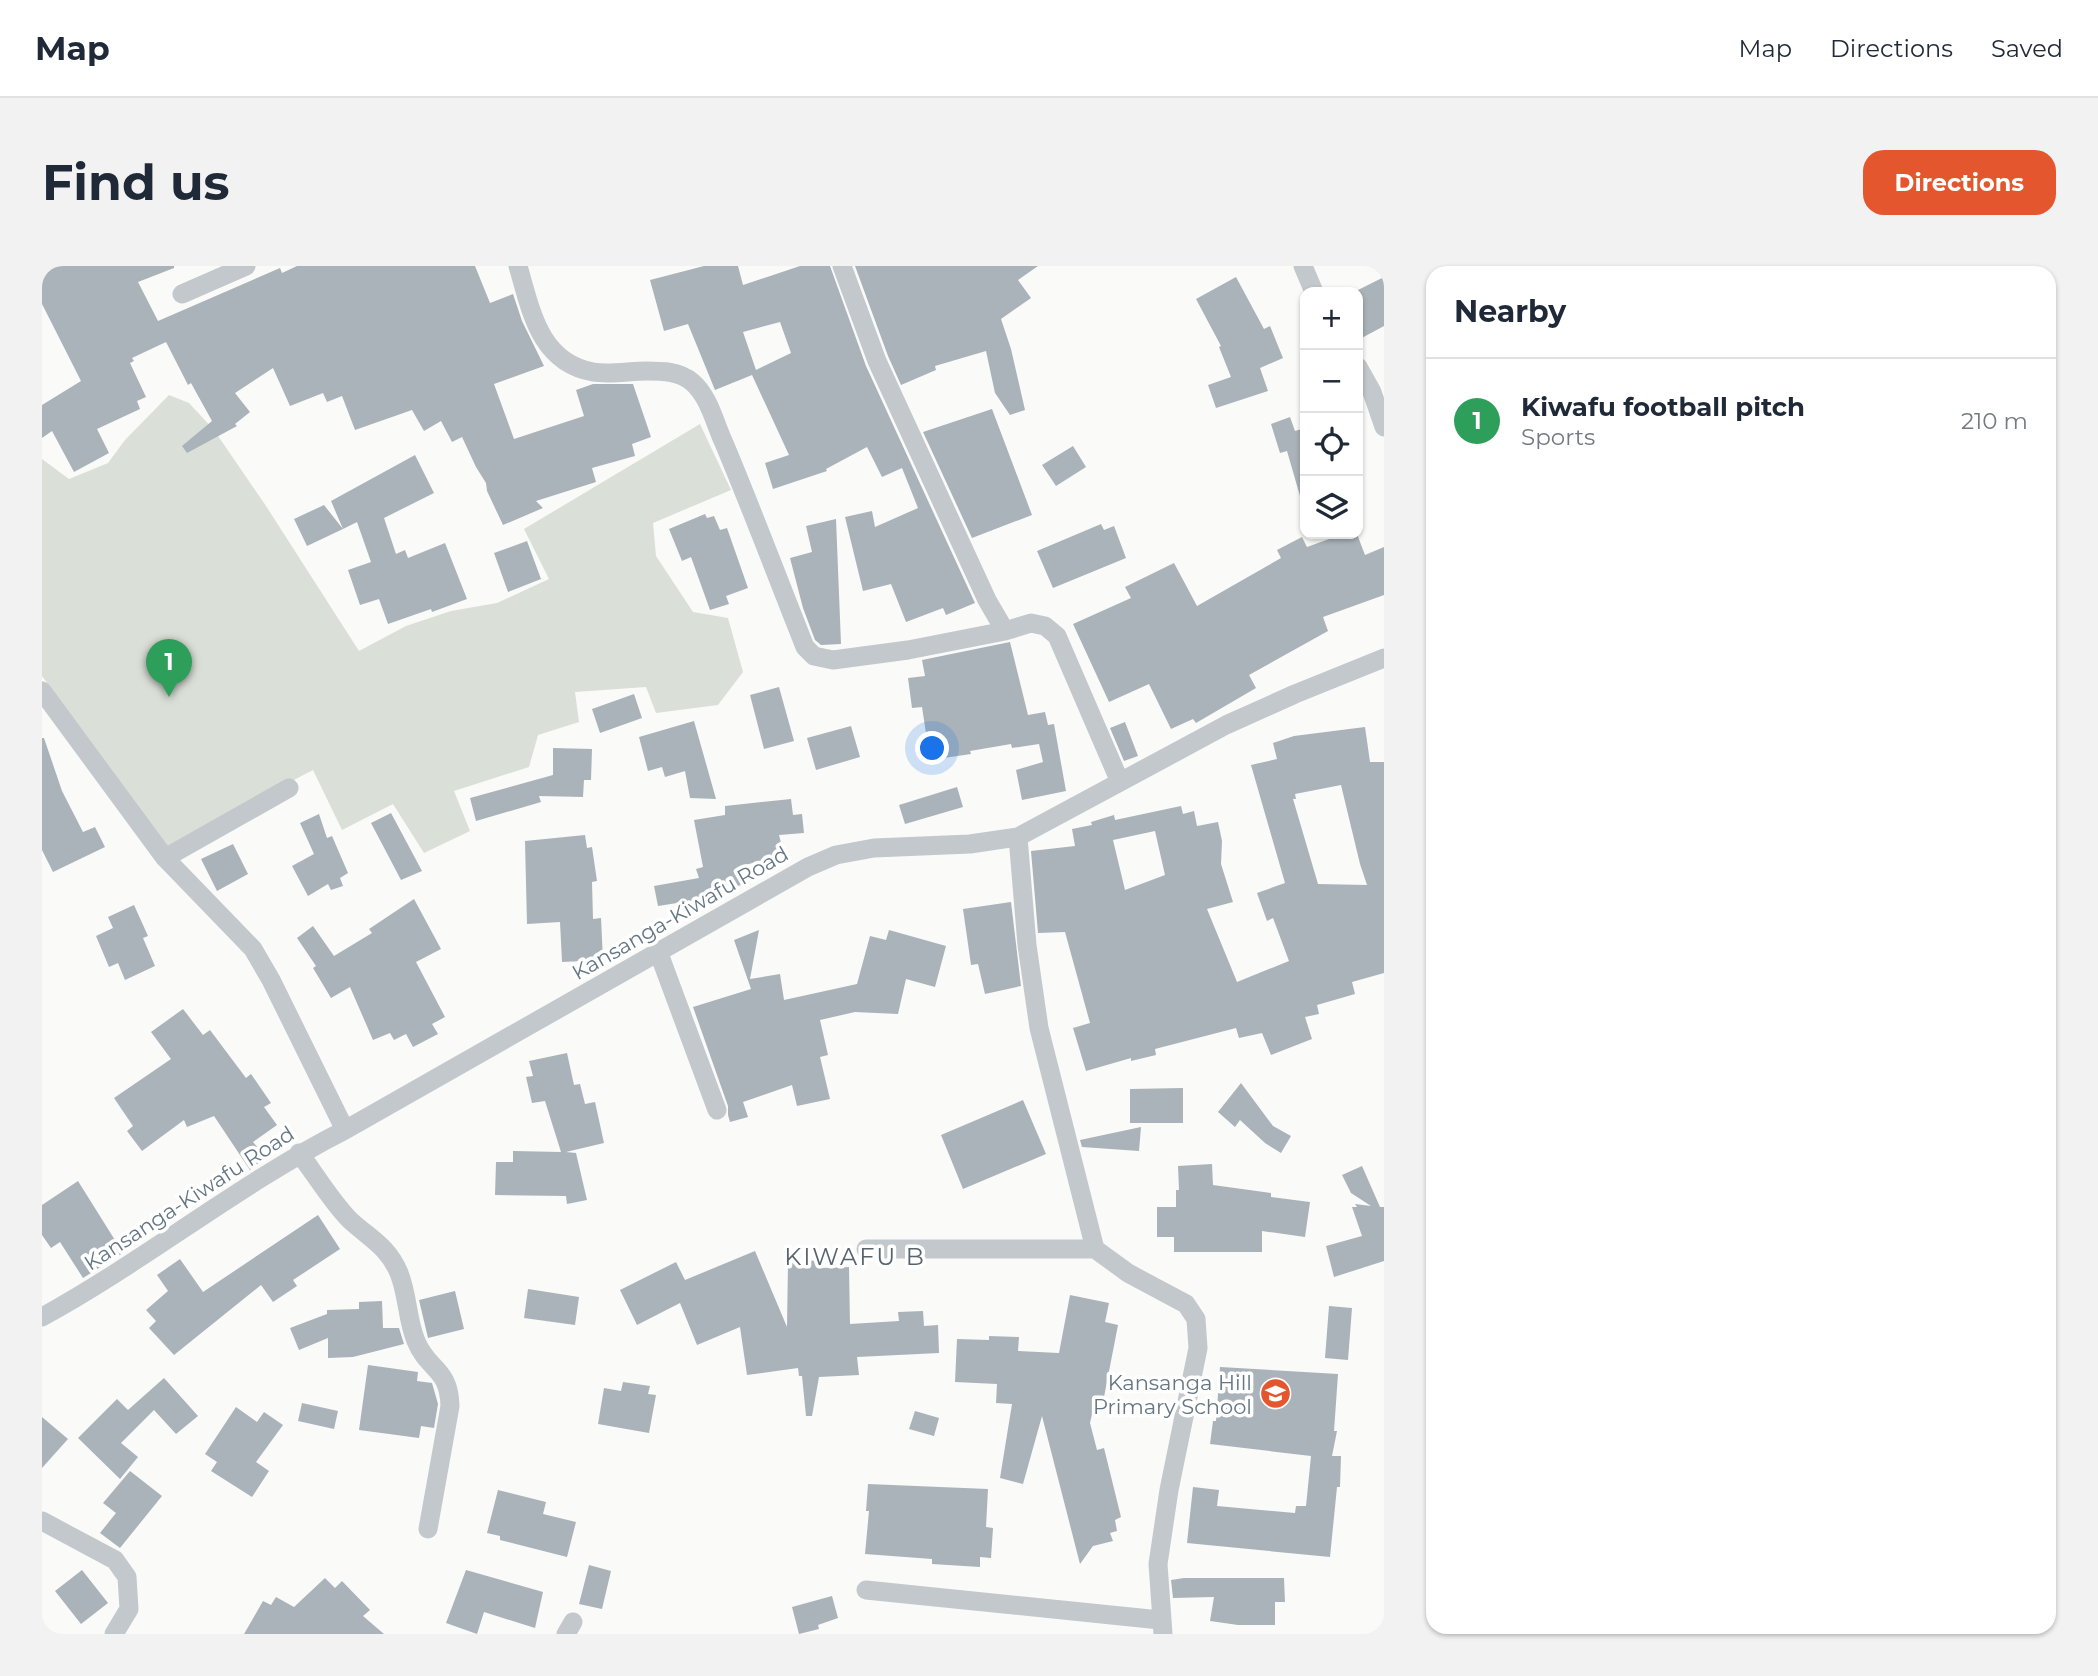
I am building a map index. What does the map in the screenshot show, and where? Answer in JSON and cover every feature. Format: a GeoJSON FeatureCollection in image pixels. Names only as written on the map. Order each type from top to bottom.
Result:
{"type":"FeatureCollection","features":[{"type":"Feature","properties":{"kind":"street"},"geometry":{"type":"LineString","coordinates":[[183,293],[246,266]]}},
{"type":"Feature","properties":{"kind":"street"},"geometry":{"type":"LineString","coordinates":[[518,266],[537,327],[551,352],[593,372],[678,373],[692,382],[703,396],[805,647],[814,656],[833,660],[908,650],[1005,631],[1031,623],[1045,626],[1057,636],[1120,782]]}},
{"type":"Feature","properties":{"kind":"street"},"geometry":{"type":"LineString","coordinates":[[842,266],[887,385],[987,600],[1005,631]]}},
{"type":"Feature","properties":{"kind":"street"},"geometry":{"type":"LineString","coordinates":[[1303,266],[1312,287]]}},
{"type":"Feature","properties":{"kind":"street"},"geometry":{"type":"LineString","coordinates":[[1363,377],[1384,427]]}},
{"type":"Feature","properties":{"kind":"street","name":"Kansanga-Kiwafu Road"},"geometry":{"type":"LineString","coordinates":[[42,1317],[137,1259],[299,1153],[808,867],[836,855],[874,848],[970,844],[1018,836],[1238,720],[1384,658]]}},
{"type":"Feature","properties":{"kind":"street"},"geometry":{"type":"LineString","coordinates":[[42,691],[166,858],[253,950],[271,980],[345,1129]]}},
{"type":"Feature","properties":{"kind":"street"},"geometry":{"type":"LineString","coordinates":[[166,858],[289,788]]}},
{"type":"Feature","properties":{"kind":"street"},"geometry":{"type":"LineString","coordinates":[[1018,836],[1027,945],[1039,1028],[1095,1249]]}},
{"type":"Feature","properties":{"kind":"street"},"geometry":{"type":"LineString","coordinates":[[658,951],[717,1110]]}},
{"type":"Feature","properties":{"kind":"street"},"geometry":{"type":"LineString","coordinates":[[299,1153],[351,1221],[373,1237],[387,1252],[399,1273],[416,1343],[442,1374],[450,1389],[450,1406],[428,1529]]}},
{"type":"Feature","properties":{"kind":"street"},"geometry":{"type":"LineString","coordinates":[[866,1250],[1095,1249],[1128,1273],[1186,1304],[1195,1319],[1198,1348],[1169,1490],[1158,1564],[1162,1627],[866,1590]]}},
{"type":"Feature","properties":{"kind":"street"},"geometry":{"type":"LineString","coordinates":[[42,1521],[115,1560],[127,1577],[128,1609],[114,1634]]}},
{"type":"Feature","properties":{"kind":"shaded area"},"geometry":{"type":"Polygon","coordinates":[[[169,395],[189,403],[214,430],[359,651],[406,626],[451,611],[497,603],[549,579],[524,529],[700,424],[731,490],[653,523],[656,556],[693,612],[728,618],[743,672],[718,705],[656,713],[646,687],[575,692],[579,722],[538,735],[529,767],[454,791],[470,831],[424,853],[393,804],[342,830],[313,770],[167,846],[42,676],[42,459],[69,479],[108,463],[125,440],[169,395]]]}},
{"type":"Feature","properties":{"kind":"building"},"geometry":{"type":"Polygon","coordinates":[[[50,266],[174,266],[138,282],[158,321],[280,268],[282,273],[297,266],[475,266],[490,303],[513,294],[522,321],[544,366],[494,384],[514,439],[584,416],[576,390],[593,384],[633,384],[651,437],[632,444],[635,456],[592,468],[596,482],[536,501],[543,508],[503,525],[486,483],[462,437],[452,442],[441,421],[424,431],[412,410],[355,430],[342,396],[327,402],[323,393],[290,406],[273,368],[235,393],[250,412],[235,424],[237,426],[187,453],[182,446],[212,421],[191,383],[188,385],[166,342],[132,358],[134,361],[130,363],[146,397],[137,401],[140,409],[97,429],[109,453],[74,472],[52,431],[42,438],[42,405],[81,381],[42,304],[42,270],[50,266]]]}},
{"type":"Feature","properties":{"kind":"building"},"geometry":{"type":"Polygon","coordinates":[[[704,266],[738,266],[743,285],[800,266],[830,266],[866,366],[975,603],[946,615],[943,608],[906,622],[891,584],[863,591],[845,517],[872,511],[875,527],[918,508],[902,468],[882,477],[867,447],[826,469],[827,471],[773,489],[765,463],[789,455],[752,375],[715,390],[688,324],[664,331],[650,280],[704,266]],[[780,322],[743,332],[756,370],[791,353],[780,322]]]}},
{"type":"Feature","properties":{"kind":"building"},"geometry":{"type":"Polygon","coordinates":[[[855,266],[1038,266],[1018,280],[1031,298],[1001,319],[1025,410],[1010,415],[995,393],[986,351],[935,366],[936,370],[901,385],[855,266]]]}},
{"type":"Feature","properties":{"kind":"building"},"geometry":{"type":"Polygon","coordinates":[[[1236,277],[1264,329],[1270,326],[1283,358],[1260,368],[1268,391],[1216,408],[1208,385],[1231,377],[1219,347],[1221,346],[1196,299],[1236,277]]]}},
{"type":"Feature","properties":{"kind":"building"},"geometry":{"type":"Polygon","coordinates":[[[1384,277],[1384,326],[1363,337],[1363,288],[1384,277]]]}},
{"type":"Feature","properties":{"kind":"building"},"geometry":{"type":"Polygon","coordinates":[[[992,409],[1032,515],[972,538],[923,432],[992,409]]]}},
{"type":"Feature","properties":{"kind":"building"},"geometry":{"type":"Polygon","coordinates":[[[1290,417],[1295,431],[1300,430],[1300,496],[1287,451],[1280,453],[1271,424],[1290,417]]]}},
{"type":"Feature","properties":{"kind":"building"},"geometry":{"type":"Polygon","coordinates":[[[1073,446],[1086,467],[1056,486],[1042,465],[1073,446]]]}},
{"type":"Feature","properties":{"kind":"building"},"geometry":{"type":"Polygon","coordinates":[[[415,455],[434,493],[384,518],[396,554],[405,550],[408,558],[445,543],[467,599],[388,624],[379,599],[360,605],[348,570],[371,562],[357,522],[343,529],[331,501],[415,455]]]}},
{"type":"Feature","properties":{"kind":"building"},"geometry":{"type":"Polygon","coordinates":[[[324,505],[343,529],[307,546],[294,519],[324,505]]]}},
{"type":"Feature","properties":{"kind":"building"},"geometry":{"type":"Polygon","coordinates":[[[705,514],[707,518],[714,516],[720,530],[727,528],[748,588],[726,596],[729,604],[710,610],[691,557],[682,561],[669,529],[705,514]]]}},
{"type":"Feature","properties":{"kind":"building"},"geometry":{"type":"Polygon","coordinates":[[[836,519],[841,644],[821,645],[815,640],[803,608],[790,558],[812,552],[806,526],[836,519]]]}},
{"type":"Feature","properties":{"kind":"building"},"geometry":{"type":"Polygon","coordinates":[[[1101,524],[1104,530],[1114,526],[1126,558],[1053,588],[1037,551],[1101,524]]]}},
{"type":"Feature","properties":{"kind":"building"},"geometry":{"type":"Polygon","coordinates":[[[1300,538],[1307,547],[1329,539],[1359,539],[1365,555],[1384,547],[1384,595],[1323,617],[1328,631],[1249,675],[1256,688],[1196,723],[1193,719],[1171,729],[1149,684],[1109,702],[1073,624],[1131,598],[1125,587],[1174,563],[1197,606],[1281,558],[1277,550],[1300,538]]]}},
{"type":"Feature","properties":{"kind":"building"},"geometry":{"type":"Polygon","coordinates":[[[527,541],[541,579],[508,592],[494,553],[527,541]]]}},
{"type":"Feature","properties":{"kind":"building"},"geometry":{"type":"Polygon","coordinates":[[[1010,642],[1028,715],[1045,712],[1048,725],[1054,724],[1066,791],[1022,800],[1016,770],[1043,762],[1039,744],[1012,748],[1011,744],[930,760],[922,707],[912,708],[908,678],[925,676],[922,660],[1010,642]]]}},
{"type":"Feature","properties":{"kind":"building"},"geometry":{"type":"Polygon","coordinates":[[[779,687],[794,741],[764,749],[750,695],[779,687]]]}},
{"type":"Feature","properties":{"kind":"building"},"geometry":{"type":"Polygon","coordinates":[[[634,694],[642,718],[600,733],[592,709],[634,694]]]}},
{"type":"Feature","properties":{"kind":"building"},"geometry":{"type":"Polygon","coordinates":[[[694,721],[716,799],[690,798],[685,771],[665,777],[662,767],[648,771],[639,737],[694,721]]]}},
{"type":"Feature","properties":{"kind":"building"},"geometry":{"type":"Polygon","coordinates":[[[1125,722],[1138,756],[1124,761],[1110,728],[1125,722]]]}},
{"type":"Feature","properties":{"kind":"building"},"geometry":{"type":"Polygon","coordinates":[[[851,726],[860,757],[816,770],[807,738],[851,726]]]}},
{"type":"Feature","properties":{"kind":"building"},"geometry":{"type":"Polygon","coordinates":[[[1365,727],[1370,762],[1384,762],[1384,973],[1352,982],[1355,994],[1317,1005],[1319,1014],[1305,1017],[1312,1039],[1271,1055],[1262,1033],[1239,1038],[1236,1028],[1155,1049],[1156,1055],[1131,1061],[1131,1058],[1086,1071],[1073,1028],[1090,1023],[1065,932],[1038,933],[1031,851],[1075,846],[1072,829],[1092,825],[1091,822],[1114,815],[1115,820],[1181,806],[1183,814],[1194,811],[1197,826],[1218,822],[1222,841],[1221,864],[1233,902],[1207,909],[1237,982],[1289,961],[1273,918],[1267,921],[1257,893],[1285,883],[1251,765],[1277,759],[1273,743],[1294,736],[1365,727]],[[1341,785],[1295,794],[1296,799],[1293,799],[1318,884],[1367,885],[1360,864],[1341,785]],[[1155,831],[1113,840],[1125,890],[1165,875],[1155,831]]]}},
{"type":"Feature","properties":{"kind":"building"},"geometry":{"type":"Polygon","coordinates":[[[42,738],[62,791],[83,832],[95,827],[105,847],[53,872],[42,850],[42,738]]]}},
{"type":"Feature","properties":{"kind":"building"},"geometry":{"type":"Polygon","coordinates":[[[553,748],[592,749],[591,780],[584,780],[583,797],[539,796],[541,802],[476,821],[470,798],[553,775],[553,748]]]}},
{"type":"Feature","properties":{"kind":"building"},"geometry":{"type":"Polygon","coordinates":[[[957,787],[963,807],[905,824],[899,805],[957,787]]]}},
{"type":"Feature","properties":{"kind":"building"},"geometry":{"type":"Polygon","coordinates":[[[791,799],[793,815],[802,814],[804,833],[779,835],[784,855],[741,866],[742,871],[737,873],[741,885],[696,900],[658,906],[654,886],[699,878],[696,869],[703,867],[694,820],[725,815],[725,806],[791,799]]]}},
{"type":"Feature","properties":{"kind":"building"},"geometry":{"type":"Polygon","coordinates":[[[391,813],[422,871],[401,880],[371,823],[391,813]]]}},
{"type":"Feature","properties":{"kind":"building"},"geometry":{"type":"Polygon","coordinates":[[[319,814],[327,838],[332,836],[348,873],[340,878],[343,886],[331,890],[328,884],[308,896],[292,866],[314,854],[300,823],[319,814]]]}},
{"type":"Feature","properties":{"kind":"building"},"geometry":{"type":"Polygon","coordinates":[[[585,835],[587,848],[592,847],[597,881],[592,882],[593,919],[601,918],[603,960],[562,962],[560,922],[527,924],[525,841],[585,835]]]}},
{"type":"Feature","properties":{"kind":"building"},"geometry":{"type":"Polygon","coordinates":[[[233,844],[248,874],[217,891],[201,859],[233,844]]]}},
{"type":"Feature","properties":{"kind":"building"},"geometry":{"type":"Polygon","coordinates":[[[414,899],[441,949],[416,962],[445,1017],[432,1024],[438,1034],[413,1047],[406,1034],[394,1040],[390,1033],[373,1040],[350,987],[331,998],[313,968],[316,966],[297,938],[313,926],[334,956],[372,933],[369,929],[414,899]]]}},
{"type":"Feature","properties":{"kind":"building"},"geometry":{"type":"Polygon","coordinates":[[[1011,902],[1021,986],[985,994],[978,964],[971,965],[963,909],[1011,902]]]}},
{"type":"Feature","properties":{"kind":"building"},"geometry":{"type":"Polygon","coordinates":[[[134,905],[148,936],[143,938],[155,966],[125,980],[118,963],[109,967],[96,936],[113,928],[108,917],[134,905]]]}},
{"type":"Feature","properties":{"kind":"building"},"geometry":{"type":"Polygon","coordinates":[[[759,930],[750,979],[780,974],[784,1000],[857,984],[870,936],[886,940],[889,930],[946,946],[935,987],[906,979],[898,1014],[855,1012],[820,1020],[828,1055],[820,1057],[830,1099],[797,1106],[792,1085],[743,1102],[748,1117],[730,1122],[728,1106],[693,1007],[751,989],[734,940],[759,930]]]}},
{"type":"Feature","properties":{"kind":"building"},"geometry":{"type":"Polygon","coordinates":[[[183,1009],[203,1035],[210,1030],[246,1078],[251,1074],[271,1103],[264,1107],[277,1125],[253,1142],[266,1157],[250,1170],[214,1116],[187,1127],[184,1120],[142,1151],[127,1131],[133,1126],[114,1098],[171,1059],[151,1032],[183,1009]]]}},
{"type":"Feature","properties":{"kind":"building"},"geometry":{"type":"Polygon","coordinates":[[[567,1053],[574,1085],[580,1084],[585,1104],[595,1102],[604,1143],[566,1152],[576,1153],[587,1200],[567,1204],[566,1196],[495,1195],[496,1162],[513,1162],[513,1151],[561,1152],[545,1101],[532,1103],[526,1077],[533,1076],[529,1061],[567,1053]]]}},
{"type":"Feature","properties":{"kind":"building"},"geometry":{"type":"Polygon","coordinates":[[[1241,1083],[1273,1126],[1291,1136],[1281,1153],[1265,1143],[1240,1120],[1235,1127],[1218,1112],[1241,1083]]]}},
{"type":"Feature","properties":{"kind":"building"},"geometry":{"type":"Polygon","coordinates":[[[1183,1088],[1183,1123],[1130,1123],[1130,1089],[1183,1088]]]}},
{"type":"Feature","properties":{"kind":"building"},"geometry":{"type":"Polygon","coordinates":[[[1023,1100],[1046,1154],[963,1189],[941,1135],[1023,1100]]]}},
{"type":"Feature","properties":{"kind":"building"},"geometry":{"type":"Polygon","coordinates":[[[1141,1127],[1139,1151],[1082,1147],[1080,1140],[1141,1127]]]}},
{"type":"Feature","properties":{"kind":"building"},"geometry":{"type":"Polygon","coordinates":[[[1212,1164],[1213,1185],[1271,1193],[1271,1197],[1310,1202],[1305,1237],[1262,1231],[1262,1252],[1174,1252],[1174,1237],[1157,1237],[1157,1207],[1176,1207],[1176,1190],[1179,1190],[1178,1166],[1212,1164]]]}},
{"type":"Feature","properties":{"kind":"building"},"geometry":{"type":"Polygon","coordinates":[[[1362,1166],[1380,1207],[1384,1207],[1384,1261],[1334,1277],[1326,1246],[1362,1236],[1352,1207],[1357,1207],[1355,1204],[1371,1206],[1351,1193],[1342,1175],[1362,1166]]]}},
{"type":"Feature","properties":{"kind":"building"},"geometry":{"type":"Polygon","coordinates":[[[78,1181],[123,1253],[83,1278],[60,1242],[51,1248],[42,1235],[42,1205],[78,1181]]]}},
{"type":"Feature","properties":{"kind":"building"},"geometry":{"type":"Polygon","coordinates":[[[318,1215],[340,1249],[293,1280],[297,1286],[273,1302],[261,1285],[174,1355],[149,1328],[156,1321],[146,1310],[168,1291],[157,1275],[180,1259],[203,1292],[318,1215]]]}},
{"type":"Feature","properties":{"kind":"building"},"geometry":{"type":"Polygon","coordinates":[[[755,1251],[787,1327],[788,1262],[823,1260],[823,1268],[849,1267],[850,1324],[899,1321],[898,1312],[923,1311],[924,1326],[938,1325],[939,1353],[857,1357],[859,1375],[819,1377],[812,1416],[806,1416],[802,1376],[799,1376],[798,1368],[747,1375],[740,1327],[697,1345],[680,1303],[637,1325],[620,1290],[676,1262],[685,1280],[755,1251]]]}},
{"type":"Feature","properties":{"kind":"building"},"geometry":{"type":"Polygon","coordinates":[[[528,1289],[579,1297],[575,1325],[524,1318],[528,1289]]]}},
{"type":"Feature","properties":{"kind":"building"},"geometry":{"type":"Polygon","coordinates":[[[455,1291],[464,1329],[428,1338],[419,1300],[455,1291]]]}},
{"type":"Feature","properties":{"kind":"building"},"geometry":{"type":"Polygon","coordinates":[[[1070,1295],[1109,1303],[1105,1322],[1118,1325],[1104,1397],[1096,1396],[1090,1423],[1097,1450],[1104,1448],[1121,1517],[1115,1520],[1117,1531],[1110,1533],[1113,1541],[1093,1546],[1080,1564],[1042,1416],[1023,1484],[1000,1478],[1012,1404],[996,1403],[997,1384],[955,1382],[957,1339],[1019,1337],[1018,1351],[1059,1353],[1070,1295]]]}},
{"type":"Feature","properties":{"kind":"building"},"geometry":{"type":"Polygon","coordinates":[[[382,1301],[383,1328],[399,1328],[404,1344],[353,1357],[328,1358],[328,1338],[299,1350],[290,1328],[327,1314],[327,1310],[359,1309],[359,1302],[382,1301]]]}},
{"type":"Feature","properties":{"kind":"building"},"geometry":{"type":"Polygon","coordinates":[[[1329,1306],[1352,1308],[1348,1360],[1325,1358],[1329,1306]]]}},
{"type":"Feature","properties":{"kind":"building"},"geometry":{"type":"Polygon","coordinates":[[[368,1365],[418,1372],[417,1381],[432,1383],[438,1404],[434,1428],[421,1426],[419,1438],[359,1430],[368,1365]]]}},
{"type":"Feature","properties":{"kind":"building"},"geometry":{"type":"Polygon","coordinates":[[[1220,1367],[1338,1374],[1334,1431],[1337,1431],[1332,1456],[1341,1456],[1340,1487],[1337,1487],[1330,1557],[1187,1543],[1193,1487],[1219,1490],[1217,1506],[1295,1513],[1296,1506],[1306,1506],[1311,1456],[1210,1444],[1213,1421],[1216,1421],[1220,1367]]]}},
{"type":"Feature","properties":{"kind":"building"},"geometry":{"type":"Polygon","coordinates":[[[164,1378],[198,1416],[176,1434],[154,1410],[121,1443],[138,1457],[120,1479],[78,1438],[117,1399],[128,1410],[164,1378]]]}},
{"type":"Feature","properties":{"kind":"building"},"geometry":{"type":"Polygon","coordinates":[[[623,1382],[650,1386],[648,1394],[656,1395],[649,1433],[598,1424],[604,1388],[621,1391],[623,1382]]]}},
{"type":"Feature","properties":{"kind":"building"},"geometry":{"type":"Polygon","coordinates":[[[302,1403],[338,1411],[334,1429],[298,1421],[302,1403]]]}},
{"type":"Feature","properties":{"kind":"building"},"geometry":{"type":"Polygon","coordinates":[[[236,1407],[257,1422],[264,1412],[283,1425],[256,1462],[269,1471],[252,1497],[211,1471],[217,1462],[205,1454],[236,1407]]]}},
{"type":"Feature","properties":{"kind":"building"},"geometry":{"type":"Polygon","coordinates":[[[915,1411],[939,1418],[934,1436],[909,1429],[915,1411]]]}},
{"type":"Feature","properties":{"kind":"building"},"geometry":{"type":"Polygon","coordinates":[[[42,1417],[68,1439],[42,1468],[42,1417]]]}},
{"type":"Feature","properties":{"kind":"building"},"geometry":{"type":"Polygon","coordinates":[[[130,1471],[162,1496],[120,1548],[100,1533],[116,1513],[103,1503],[130,1471]]]}},
{"type":"Feature","properties":{"kind":"building"},"geometry":{"type":"Polygon","coordinates":[[[868,1484],[988,1489],[986,1527],[993,1528],[991,1558],[980,1557],[980,1567],[932,1564],[932,1559],[865,1554],[869,1511],[866,1511],[868,1484]]]}},
{"type":"Feature","properties":{"kind":"building"},"geometry":{"type":"Polygon","coordinates":[[[498,1490],[546,1502],[543,1514],[576,1522],[567,1557],[500,1540],[500,1536],[487,1533],[498,1490]]]}},
{"type":"Feature","properties":{"kind":"building"},"geometry":{"type":"Polygon","coordinates":[[[589,1565],[611,1571],[602,1609],[579,1604],[589,1565]]]}},
{"type":"Feature","properties":{"kind":"building"},"geometry":{"type":"Polygon","coordinates":[[[82,1570],[108,1603],[81,1624],[55,1591],[82,1570]]]}},
{"type":"Feature","properties":{"kind":"building"},"geometry":{"type":"Polygon","coordinates":[[[466,1570],[543,1592],[535,1628],[484,1612],[477,1634],[446,1623],[466,1570]]]}},
{"type":"Feature","properties":{"kind":"building"},"geometry":{"type":"Polygon","coordinates":[[[325,1578],[335,1588],[342,1581],[370,1610],[363,1616],[384,1634],[244,1634],[263,1601],[271,1605],[276,1597],[294,1607],[325,1578]]]}},
{"type":"Feature","properties":{"kind":"building"},"geometry":{"type":"Polygon","coordinates":[[[1284,1578],[1285,1602],[1275,1602],[1275,1625],[1238,1625],[1210,1621],[1214,1597],[1173,1598],[1171,1580],[1284,1578]]]}},
{"type":"Feature","properties":{"kind":"building"},"geometry":{"type":"Polygon","coordinates":[[[832,1596],[838,1618],[818,1625],[819,1629],[799,1634],[792,1607],[832,1596]]]}},
{"type":"Feature","properties":{"kind":"place","name":"Kiwafu football pitch"},"geometry":{"type":"Point","coordinates":[169,697]}},
{"type":"Feature","properties":{"kind":"place","name":"Kansanga Hill Primary School"},"geometry":{"type":"Point","coordinates":[1275,1394]}},
{"type":"Feature","properties":{"kind":"district","name":"KIWAFU B"},"geometry":{"type":"Point","coordinates":[855,1256]}}]}
